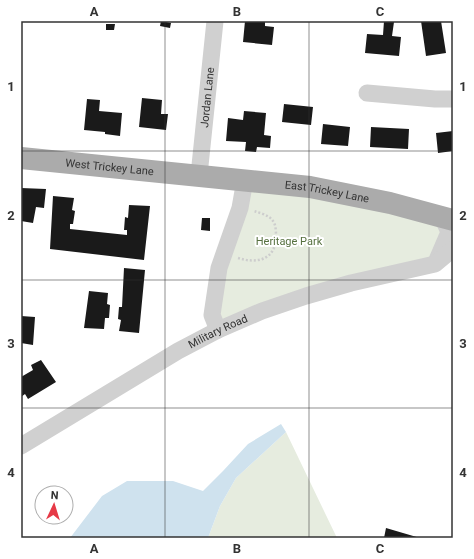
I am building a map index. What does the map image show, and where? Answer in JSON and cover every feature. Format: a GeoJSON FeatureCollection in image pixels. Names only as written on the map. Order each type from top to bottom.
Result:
{"type":"FeatureCollection","features":[{"type":"Feature","properties":{"kind":"main road","name":"West Trickey Lane"},"geometry":{"type":"LineString","coordinates":[[21,158],[199,175]]}},
{"type":"Feature","properties":{"kind":"main road","name":"East Trickey Lane"},"geometry":{"type":"LineString","coordinates":[[199,175],[310,187],[346,193],[447,218]]}},
{"type":"Feature","properties":{"kind":"street","name":"Jordan Lane"},"geometry":{"type":"LineString","coordinates":[[199,175],[214,21]]}},
{"type":"Feature","properties":{"kind":"street"},"geometry":{"type":"LineString","coordinates":[[367,93],[435,99],[453,99]]}},
{"type":"Feature","properties":{"kind":"street"},"geometry":{"type":"LineString","coordinates":[[218,330],[212,315],[219,268],[240,208],[245,180]]}},
{"type":"Feature","properties":{"kind":"street"},"geometry":{"type":"LineString","coordinates":[[435,264],[449,232],[447,218]]}},
{"type":"Feature","properties":{"kind":"street","name":"Military Road"},"geometry":{"type":"LineString","coordinates":[[21,446],[172,355],[218,330],[262,311],[306,296],[351,283],[435,264],[453,249]]}},
{"type":"Feature","properties":{"kind":"path"},"geometry":{"type":"LineString","coordinates":[[225,254],[249,261],[258,261],[270,255],[274,248],[276,229],[273,222],[261,213],[240,208]]}},
{"type":"Feature","properties":{"kind":"green space","name":"Heritage Park"},"geometry":{"type":"Polygon","coordinates":[[[245,180],[390,203],[449,232],[435,264],[218,330],[219,268],[245,180]]]}},
{"type":"Feature","properties":{"kind":"green space"},"geometry":{"type":"Polygon","coordinates":[[[286,432],[337,538],[208,538],[220,506],[236,478],[286,432]]]}},
{"type":"Feature","properties":{"kind":"water"},"geometry":{"type":"Polygon","coordinates":[[[281,424],[286,432],[236,478],[220,506],[208,538],[70,538],[102,496],[127,481],[173,481],[203,491],[248,444],[281,424]]]}},
{"type":"Feature","properties":{"kind":"building"},"geometry":{"type":"Polygon","coordinates":[[[161,21],[171,23],[170,28],[160,26],[161,21]]]}},
{"type":"Feature","properties":{"kind":"building"},"geometry":{"type":"Polygon","coordinates":[[[245,21],[265,21],[265,26],[274,27],[272,45],[243,42],[245,21]]]}},
{"type":"Feature","properties":{"kind":"building"},"geometry":{"type":"Polygon","coordinates":[[[384,21],[394,22],[392,36],[401,37],[399,56],[365,53],[367,34],[383,35],[384,21]]]}},
{"type":"Feature","properties":{"kind":"building"},"geometry":{"type":"Polygon","coordinates":[[[421,21],[441,21],[446,53],[426,56],[421,21]]]}},
{"type":"Feature","properties":{"kind":"building"},"geometry":{"type":"Polygon","coordinates":[[[106,24],[115,24],[114,30],[106,30],[106,24]]]}},
{"type":"Feature","properties":{"kind":"building"},"geometry":{"type":"Polygon","coordinates":[[[142,98],[162,100],[161,114],[168,114],[166,130],[139,127],[142,98]]]}},
{"type":"Feature","properties":{"kind":"building"},"geometry":{"type":"Polygon","coordinates":[[[87,99],[100,100],[99,111],[122,113],[120,136],[105,134],[105,132],[84,130],[87,99]]]}},
{"type":"Feature","properties":{"kind":"building"},"geometry":{"type":"Polygon","coordinates":[[[284,104],[313,107],[311,125],[282,122],[284,104]]]}},
{"type":"Feature","properties":{"kind":"building"},"geometry":{"type":"Polygon","coordinates":[[[244,111],[266,113],[264,135],[271,136],[270,148],[257,147],[256,152],[245,151],[246,142],[226,141],[228,118],[243,120],[244,111]]]}},
{"type":"Feature","properties":{"kind":"building"},"geometry":{"type":"Polygon","coordinates":[[[323,124],[350,127],[348,146],[321,144],[323,124]]]}},
{"type":"Feature","properties":{"kind":"building"},"geometry":{"type":"Polygon","coordinates":[[[371,127],[409,129],[408,149],[370,147],[371,127]]]}},
{"type":"Feature","properties":{"kind":"building"},"geometry":{"type":"Polygon","coordinates":[[[453,131],[453,151],[438,153],[436,133],[453,131]]]}},
{"type":"Feature","properties":{"kind":"building"},"geometry":{"type":"Polygon","coordinates":[[[21,188],[46,189],[44,208],[36,207],[33,223],[21,221],[21,188]]]}},
{"type":"Feature","properties":{"kind":"building"},"geometry":{"type":"Polygon","coordinates":[[[53,196],[74,198],[72,210],[75,211],[73,224],[70,224],[70,229],[127,235],[127,230],[124,230],[125,217],[128,218],[129,205],[150,206],[144,260],[50,249],[53,196]]]}},
{"type":"Feature","properties":{"kind":"building"},"geometry":{"type":"Polygon","coordinates":[[[202,218],[210,218],[210,231],[201,230],[202,218]]]}},
{"type":"Feature","properties":{"kind":"building"},"geometry":{"type":"Polygon","coordinates":[[[124,268],[145,270],[139,333],[119,331],[121,320],[118,319],[119,307],[122,307],[124,268]]]}},
{"type":"Feature","properties":{"kind":"building"},"geometry":{"type":"Polygon","coordinates":[[[89,291],[108,293],[107,304],[110,305],[109,318],[105,318],[104,329],[84,328],[89,291]]]}},
{"type":"Feature","properties":{"kind":"building"},"geometry":{"type":"Polygon","coordinates":[[[21,316],[35,317],[33,345],[21,343],[21,316]]]}},
{"type":"Feature","properties":{"kind":"building"},"geometry":{"type":"Polygon","coordinates":[[[41,360],[56,382],[28,399],[25,394],[21,397],[21,377],[33,370],[31,365],[41,360]]]}},
{"type":"Feature","properties":{"kind":"building"},"geometry":{"type":"Polygon","coordinates":[[[386,528],[420,538],[384,538],[386,528]]]}}]}
